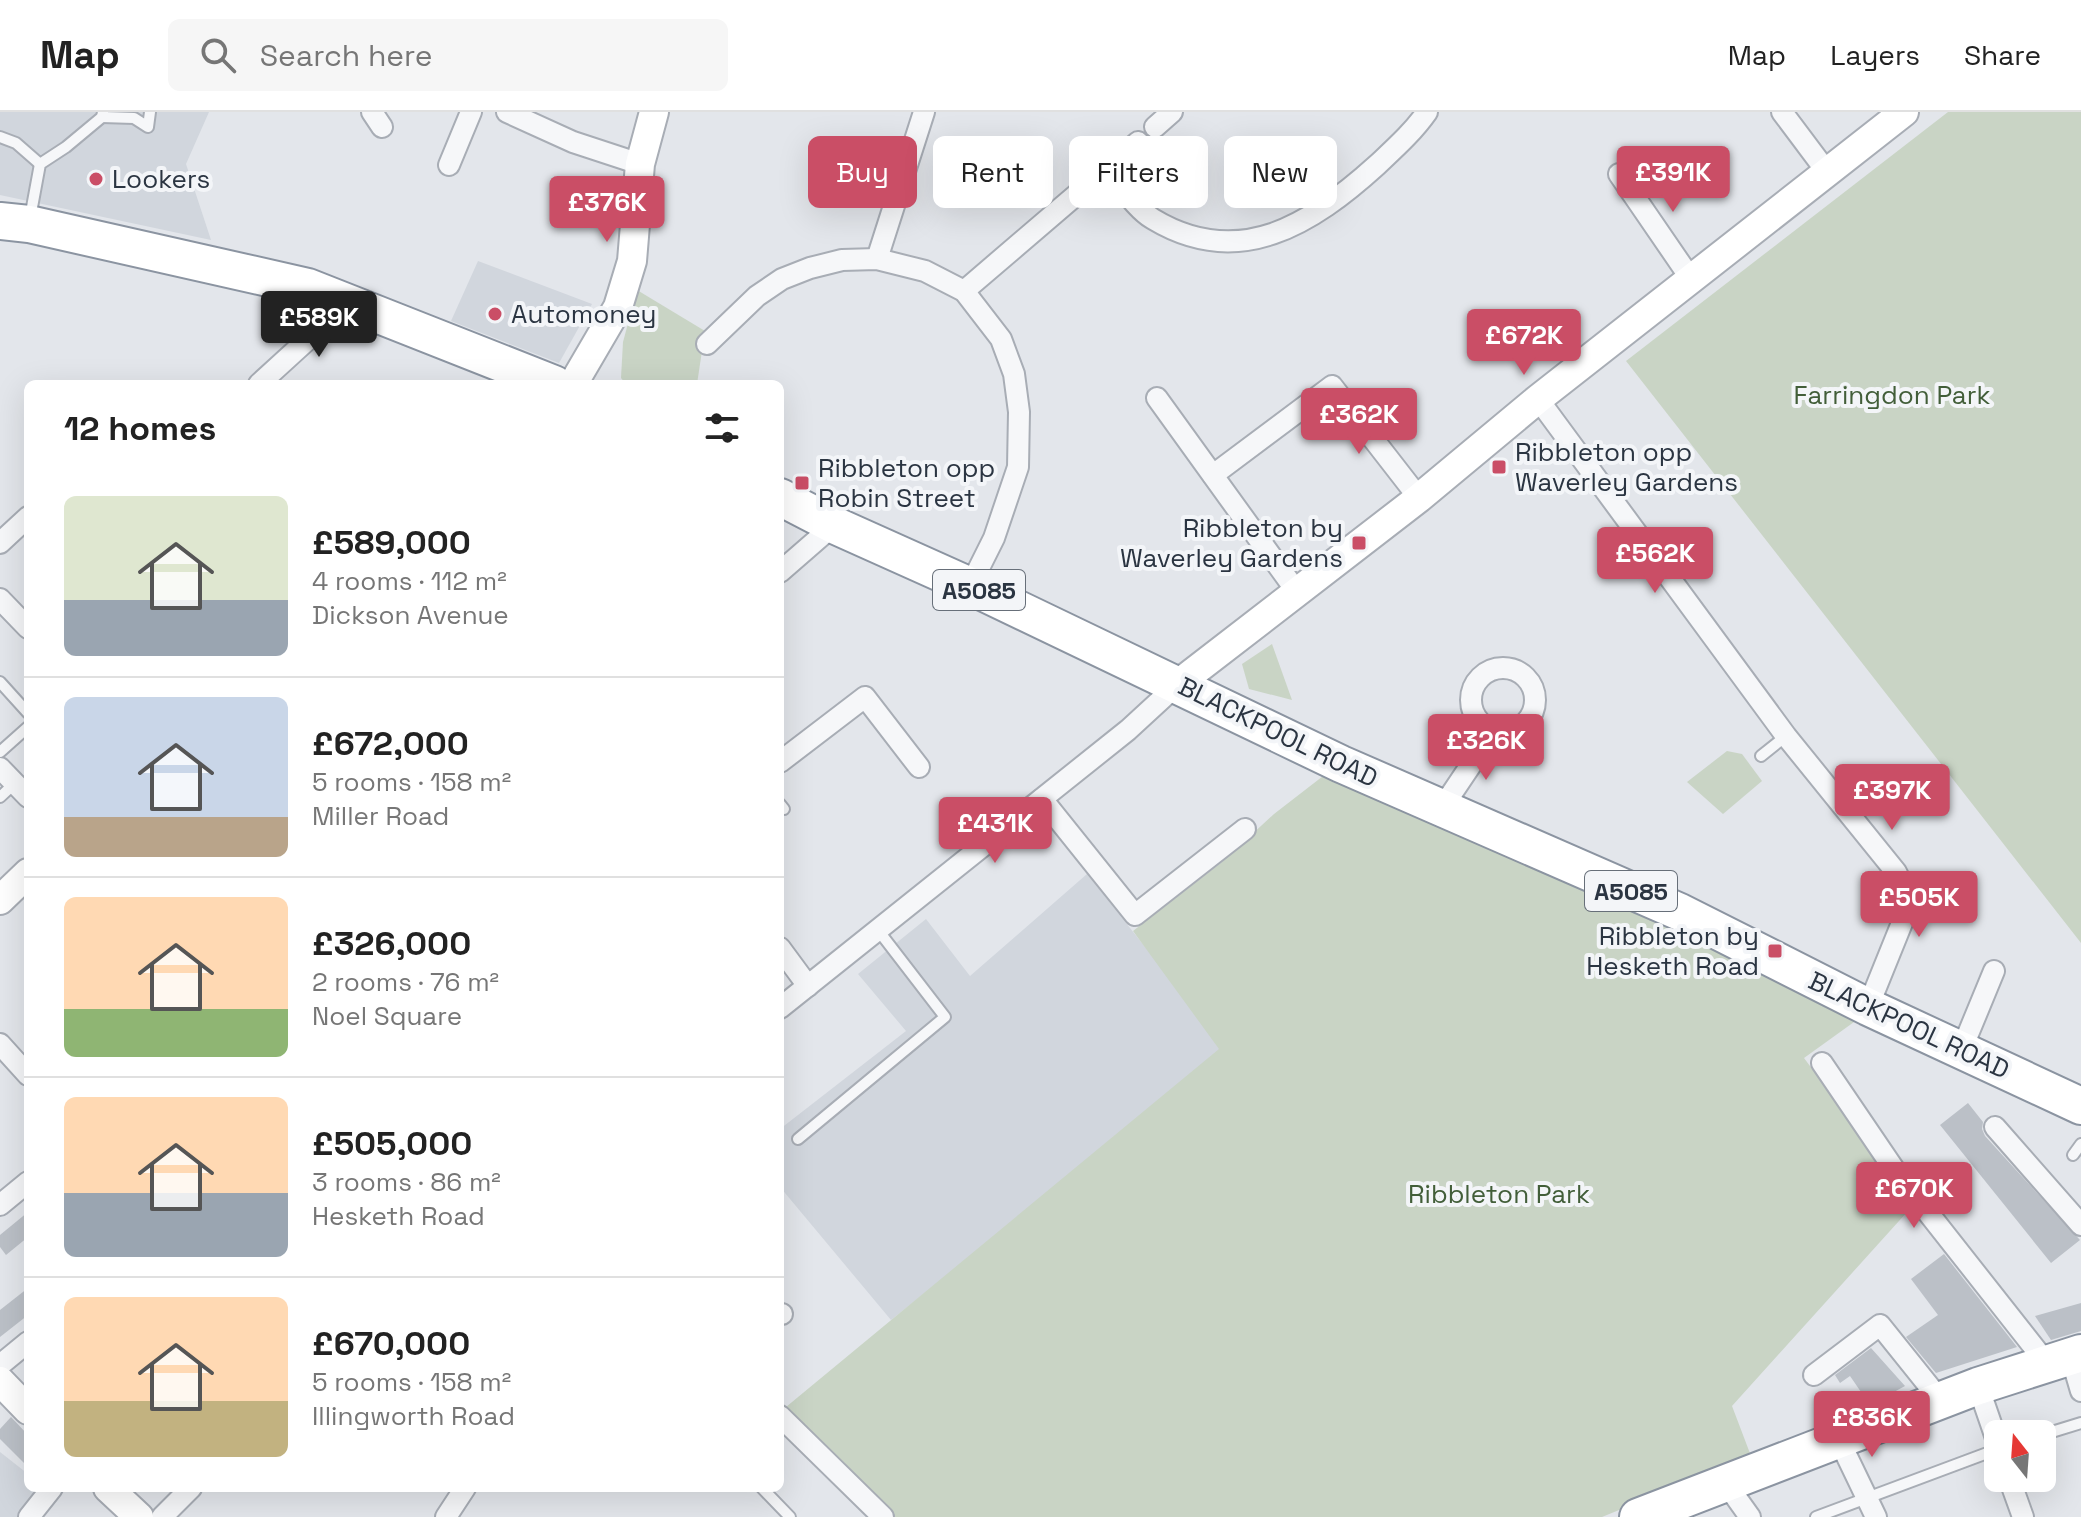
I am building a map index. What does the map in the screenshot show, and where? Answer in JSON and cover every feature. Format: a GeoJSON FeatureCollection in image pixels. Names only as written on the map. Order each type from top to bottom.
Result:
{"type":"FeatureCollection","features":[{"type":"Feature","properties":{"kind":"highway"},"geometry":{"type":"LineString","coordinates":[[14,222],[308,287],[544,380]]}},
{"type":"Feature","properties":{"kind":"highway","name":"BLACKPOOL ROAD"},"geometry":{"type":"LineString","coordinates":[[784,499],[1341,764],[1680,912],[1868,1007],[2081,1106]]}},
{"type":"Feature","properties":{"kind":"highway"},"geometry":{"type":"LineString","coordinates":[[1638,1517],[1978,1386],[2070,1366]]}},
{"type":"Feature","properties":{"kind":"street"},"geometry":{"type":"LineString","coordinates":[[449,165],[471,112]]}},
{"type":"Feature","properties":{"kind":"street"},"geometry":{"type":"LineString","coordinates":[[507,112],[573,142],[640,164]]}},
{"type":"Feature","properties":{"kind":"street"},"geometry":{"type":"LineString","coordinates":[[575,380],[618,307],[632,261],[640,164],[654,112]]}},
{"type":"Feature","properties":{"kind":"street"},"geometry":{"type":"LineString","coordinates":[[877,259],[924,112]]}},
{"type":"Feature","properties":{"kind":"street"},"geometry":{"type":"LineString","coordinates":[[1155,127],[1172,112]]}},
{"type":"Feature","properties":{"kind":"street"},"geometry":{"type":"LineString","coordinates":[[1141,208],[1150,218],[1188,235],[1234,242],[1277,234],[1313,215],[1362,178],[1417,128],[1427,112]]}},
{"type":"Feature","properties":{"kind":"street"},"geometry":{"type":"LineString","coordinates":[[1782,112],[1827,172]]}},
{"type":"Feature","properties":{"kind":"street"},"geometry":{"type":"LineString","coordinates":[[784,1005],[1128,730],[1178,684],[1419,498],[1538,399],[1904,112]]}},
{"type":"Feature","properties":{"kind":"street"},"geometry":{"type":"LineString","coordinates":[[1619,174],[1691,279]]}},
{"type":"Feature","properties":{"kind":"street"},"geometry":{"type":"LineString","coordinates":[[964,291],[1069,203]]}},
{"type":"Feature","properties":{"kind":"street"},"geometry":{"type":"LineString","coordinates":[[707,344],[757,296],[782,279],[842,260],[877,259],[925,271],[964,291],[1001,339],[1014,374],[1019,412],[1018,467],[994,538],[970,586]]}},
{"type":"Feature","properties":{"kind":"street"},"geometry":{"type":"LineString","coordinates":[[263,380],[350,301]]}},
{"type":"Feature","properties":{"kind":"street"},"geometry":{"type":"LineString","coordinates":[[1213,475],[1332,386],[1419,498]]}},
{"type":"Feature","properties":{"kind":"street"},"geometry":{"type":"LineString","coordinates":[[1157,398],[1297,592]]}},
{"type":"Feature","properties":{"kind":"street"},"geometry":{"type":"LineString","coordinates":[[1538,399],[1786,736],[1896,872],[1909,898],[1906,913],[1868,1007]]}},
{"type":"Feature","properties":{"kind":"street"},"geometry":{"type":"LineString","coordinates":[[0,543],[24,521]]}},
{"type":"Feature","properties":{"kind":"street"},"geometry":{"type":"LineString","coordinates":[[784,569],[834,525]]}},
{"type":"Feature","properties":{"kind":"street"},"geometry":{"type":"LineString","coordinates":[[0,599],[24,624]]}},
{"type":"Feature","properties":{"kind":"street"},"geometry":{"type":"LineString","coordinates":[[784,759],[865,697],[919,767]]}},
{"type":"Feature","properties":{"kind":"street"},"geometry":{"type":"LineString","coordinates":[[1442,808],[1493,732]]}},
{"type":"Feature","properties":{"kind":"street"},"geometry":{"type":"LineString","coordinates":[[0,768],[14,792]]}},
{"type":"Feature","properties":{"kind":"street"},"geometry":{"type":"LineString","coordinates":[[1042,799],[1135,915],[1245,829]]}},
{"type":"Feature","properties":{"kind":"street"},"geometry":{"type":"LineString","coordinates":[[0,900],[24,877]]}},
{"type":"Feature","properties":{"kind":"street"},"geometry":{"type":"LineString","coordinates":[[784,953],[808,986]]}},
{"type":"Feature","properties":{"kind":"street"},"geometry":{"type":"LineString","coordinates":[[1961,1051],[1994,971]]}},
{"type":"Feature","properties":{"kind":"street"},"geometry":{"type":"LineString","coordinates":[[0,1044],[24,1071]]}},
{"type":"Feature","properties":{"kind":"street"},"geometry":{"type":"LineString","coordinates":[[1822,1063],[1896,1172],[2070,1366]]}},
{"type":"Feature","properties":{"kind":"street"},"geometry":{"type":"LineString","coordinates":[[1995,1127],[2081,1225]]}},
{"type":"Feature","properties":{"kind":"street"},"geometry":{"type":"LineString","coordinates":[[0,1205],[24,1185]]}},
{"type":"Feature","properties":{"kind":"street"},"geometry":{"type":"LineString","coordinates":[[1814,1375],[1880,1325],[1941,1401]]}},
{"type":"Feature","properties":{"kind":"street"},"geometry":{"type":"LineString","coordinates":[[0,1365],[24,1345]]}},
{"type":"Feature","properties":{"kind":"street"},"geometry":{"type":"LineString","coordinates":[[0,1381],[24,1406]]}},
{"type":"Feature","properties":{"kind":"street"},"geometry":{"type":"LineString","coordinates":[[1978,1386],[1989,1420]]}},
{"type":"Feature","properties":{"kind":"street"},"geometry":{"type":"LineString","coordinates":[[784,1420],[883,1517]]}},
{"type":"Feature","properties":{"kind":"street"},"geometry":{"type":"LineString","coordinates":[[1839,1440],[1876,1517]]}},
{"type":"Feature","properties":{"kind":"street"},"geometry":{"type":"LineString","coordinates":[[1725,1482],[1750,1517]]}},
{"type":"Feature","properties":{"kind":"street"},"geometry":{"type":"LineString","coordinates":[[29,1517],[49,1492]]}},
{"type":"Feature","properties":{"kind":"street"},"geometry":{"type":"LineString","coordinates":[[112,1492],[139,1517]]}},
{"type":"Feature","properties":{"kind":"street"},"geometry":{"type":"LineString","coordinates":[[162,1517],[187,1492]]}},
{"type":"Feature","properties":{"kind":"street"},"geometry":{"type":"LineString","coordinates":[[446,1517],[462,1492]]}},
{"type":"Feature","properties":{"kind":"street"},"geometry":{"type":"LineString","coordinates":[[2014,1492],[2023,1517]]}},
{"type":"Feature","properties":{"kind":"lane"},"geometry":{"type":"LineString","coordinates":[[14,222],[40,164],[66,147],[102,114],[134,118],[148,127],[150,112]]}},
{"type":"Feature","properties":{"kind":"lane"},"geometry":{"type":"LineString","coordinates":[[0,137],[16,143],[40,164]]}},
{"type":"Feature","properties":{"kind":"lane"},"geometry":{"type":"LineString","coordinates":[[0,682],[24,709]]}},
{"type":"Feature","properties":{"kind":"lane"},"geometry":{"type":"LineString","coordinates":[[0,752],[24,731]]}},
{"type":"Feature","properties":{"kind":"lane"},"geometry":{"type":"LineString","coordinates":[[1761,756],[1786,736]]}},
{"type":"Feature","properties":{"kind":"lane"},"geometry":{"type":"LineString","coordinates":[[798,1139],[945,1017],[878,930]]}},
{"type":"Feature","properties":{"kind":"lane"},"geometry":{"type":"LineString","coordinates":[[2073,1155],[2081,1144]]}},
{"type":"Feature","properties":{"kind":"lane"},"geometry":{"type":"LineString","coordinates":[[2056,1431],[2081,1423]]}},
{"type":"Feature","properties":{"kind":"lane"},"geometry":{"type":"LineString","coordinates":[[1816,1517],[1984,1451]]}},
{"type":"Feature","properties":{"kind":"lane"},"geometry":{"type":"LineString","coordinates":[[766,1492],[790,1517]]}},
{"type":"Feature","properties":{"kind":"shaded area","name":"Lookers"},"geometry":{"type":"Polygon","coordinates":[[[0,112],[209,112],[186,164],[211,240],[0,195],[0,112]]]}},
{"type":"Feature","properties":{"kind":"shaded area"},"geometry":{"type":"Polygon","coordinates":[[[478,261],[592,304],[559,363],[451,321],[478,261]]]}},
{"type":"Feature","properties":{"kind":"shaded area"},"geometry":{"type":"Polygon","coordinates":[[[1087,874],[1228,1051],[891,1320],[784,1192],[784,1126],[906,1031],[858,974],[926,919],[970,976],[1087,874]]]}},
{"type":"Feature","properties":{"kind":"shaded area"},"geometry":{"type":"Polygon","coordinates":[[[0,1452],[24,1471],[24,1492],[39,1492],[21,1517],[0,1517],[0,1452]]]}},
{"type":"Feature","properties":{"kind":"green space","name":"Farringdon Park"},"geometry":{"type":"Polygon","coordinates":[[[1948,112],[2081,112],[2081,943],[1626,361],[1948,112]]]}},
{"type":"Feature","properties":{"kind":"green space"},"geometry":{"type":"Polygon","coordinates":[[[637,290],[705,331],[698,380],[623,380],[623,342],[637,290]]]}},
{"type":"Feature","properties":{"kind":"green space"},"geometry":{"type":"Polygon","coordinates":[[[1272,644],[1292,700],[1249,689],[1242,664],[1272,644]]]}},
{"type":"Feature","properties":{"kind":"green space"},"geometry":{"type":"Polygon","coordinates":[[[1727,751],[1742,754],[1762,781],[1723,814],[1687,782],[1727,751]]]}},
{"type":"Feature","properties":{"kind":"green space","name":"Ribbleton Park"},"geometry":{"type":"Polygon","coordinates":[[[1327,773],[1489,841],[1861,1017],[1804,1058],[1896,1181],[1908,1211],[1732,1406],[1751,1456],[1602,1517],[890,1517],[786,1407],[1219,1049],[1133,931],[1222,862],[1274,814],[1327,773]]]}},
{"type":"Feature","properties":{"kind":"building"},"geometry":{"type":"Polygon","coordinates":[[[1968,1103],[1983,1122],[1985,1136],[2080,1240],[2051,1263],[1940,1125],[1968,1103]]]}},
{"type":"Feature","properties":{"kind":"building"},"geometry":{"type":"Polygon","coordinates":[[[24,1215],[24,1240],[6,1255],[0,1247],[0,1235],[24,1215]]]}},
{"type":"Feature","properties":{"kind":"building"},"geometry":{"type":"Polygon","coordinates":[[[1944,1254],[2017,1347],[1936,1373],[1906,1337],[1938,1315],[1911,1279],[1944,1254]]]}},
{"type":"Feature","properties":{"kind":"building"},"geometry":{"type":"Polygon","coordinates":[[[24,1291],[24,1318],[0,1337],[0,1310],[24,1291]]]}},
{"type":"Feature","properties":{"kind":"building"},"geometry":{"type":"Polygon","coordinates":[[[2081,1303],[2081,1331],[2051,1340],[2035,1316],[2081,1303]]]}},
{"type":"Feature","properties":{"kind":"building"},"geometry":{"type":"Polygon","coordinates":[[[1871,1348],[1905,1386],[1870,1405],[1850,1376],[1840,1383],[1835,1375],[1871,1348]]]}},
{"type":"Feature","properties":{"kind":"building"},"geometry":{"type":"Polygon","coordinates":[[[11,1417],[24,1431],[24,1463],[0,1439],[0,1429],[11,1417]]]}},
{"type":"Feature","properties":{"kind":"place","name":"Lookers"},"geometry":{"type":"Point","coordinates":[96,179]}},
{"type":"Feature","properties":{"kind":"place","name":"Automoney"},"geometry":{"type":"Point","coordinates":[495,314]}},
{"type":"Feature","properties":{"kind":"place","name":"Ribbleton opp Waverley Gardens"},"geometry":{"type":"Point","coordinates":[1499,467]}},
{"type":"Feature","properties":{"kind":"place","name":"Ribbleton opp Robin Street"},"geometry":{"type":"Point","coordinates":[802,483]}},
{"type":"Feature","properties":{"kind":"place","name":"Ribbleton by Waverley Gardens"},"geometry":{"type":"Point","coordinates":[1359,543]}},
{"type":"Feature","properties":{"kind":"place","name":"Ribbleton by Hesketh Road"},"geometry":{"type":"Point","coordinates":[1775,951]}}]}
